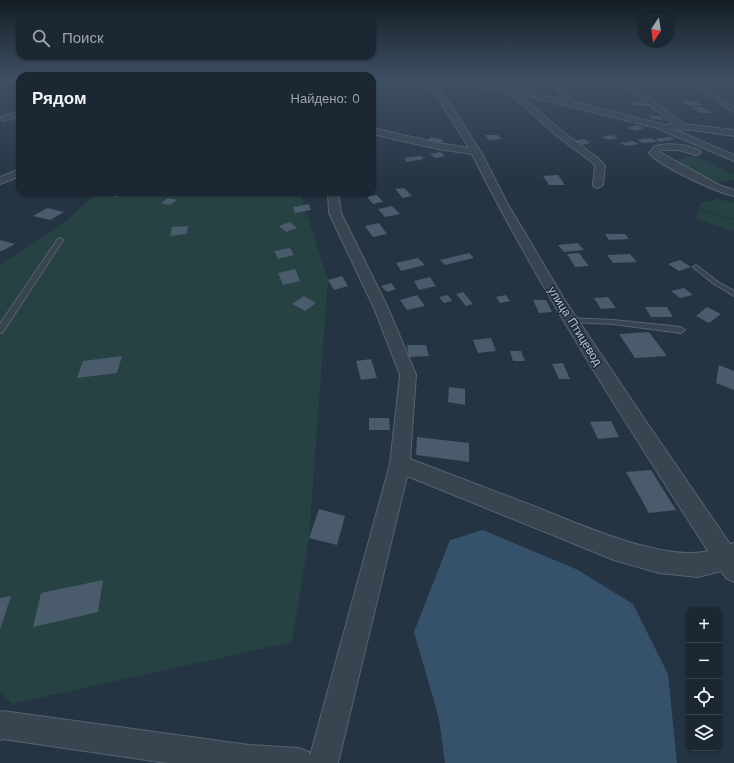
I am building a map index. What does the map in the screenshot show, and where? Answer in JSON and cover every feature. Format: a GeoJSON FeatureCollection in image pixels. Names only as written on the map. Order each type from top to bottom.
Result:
{"type":"FeatureCollection","features":[{"type":"Feature","properties":{"kind":"street"},"geometry":{"type":"LineString","coordinates":[[4,119],[14,115]]}},
{"type":"Feature","properties":{"kind":"street","name":"улица Птицевод"},"geometry":{"type":"LineString","coordinates":[[452,115],[476,152],[501,202],[570,320],[640,430],[731,561]]}},
{"type":"Feature","properties":{"kind":"street"},"geometry":{"type":"LineString","coordinates":[[538,115],[560,134],[596,161],[600,166],[598,185]]}},
{"type":"Feature","properties":{"kind":"street"},"geometry":{"type":"LineString","coordinates":[[616,115],[660,126],[734,158]]}},
{"type":"Feature","properties":{"kind":"street"},"geometry":{"type":"LineString","coordinates":[[666,115],[680,125]]}},
{"type":"Feature","properties":{"kind":"street"},"geometry":{"type":"LineString","coordinates":[[660,126],[680,125],[734,133]]}},
{"type":"Feature","properties":{"kind":"street"},"geometry":{"type":"LineString","coordinates":[[376,132],[438,146],[476,152]]}},
{"type":"Feature","properties":{"kind":"street"},"geometry":{"type":"LineString","coordinates":[[674,142],[700,154],[687,149],[670,146],[661,147],[654,151],[656,155],[662,160],[715,187],[734,193]]}},
{"type":"Feature","properties":{"kind":"street"},"geometry":{"type":"LineString","coordinates":[[0,181],[16,174]]}},
{"type":"Feature","properties":{"kind":"street"},"geometry":{"type":"LineString","coordinates":[[323,763],[400,464],[408,375],[381,308],[335,213],[333,196]]}},
{"type":"Feature","properties":{"kind":"street"},"geometry":{"type":"LineString","coordinates":[[400,464],[614,549],[659,561],[698,565],[731,561]]}},
{"type":"Feature","properties":{"kind":"street"},"geometry":{"type":"LineString","coordinates":[[0,726],[4,725],[249,760],[298,763]]}},
{"type":"Feature","properties":{"kind":"lane"},"geometry":{"type":"LineString","coordinates":[[0,330],[60,240]]}},
{"type":"Feature","properties":{"kind":"lane"},"geometry":{"type":"LineString","coordinates":[[696,267],[716,283],[734,294]]}},
{"type":"Feature","properties":{"kind":"lane"},"geometry":{"type":"LineString","coordinates":[[570,320],[613,322],[681,330]]}},
{"type":"Feature","properties":{"kind":"green space"},"geometry":{"type":"Polygon","coordinates":[[[695,156],[734,175],[734,180],[718,183],[673,160],[695,156]]]}},
{"type":"Feature","properties":{"kind":"green space"},"geometry":{"type":"Polygon","coordinates":[[[94,196],[301,196],[328,280],[309,538],[292,642],[12,704],[0,692],[0,265],[61,225],[94,196]]]}},
{"type":"Feature","properties":{"kind":"green space"},"geometry":{"type":"Polygon","coordinates":[[[718,199],[734,203],[734,219],[698,209],[701,202],[718,199]]]}},
{"type":"Feature","properties":{"kind":"green space"},"geometry":{"type":"Polygon","coordinates":[[[699,210],[734,220],[734,231],[695,219],[699,210]]]}},
{"type":"Feature","properties":{"kind":"water"},"geometry":{"type":"Polygon","coordinates":[[[483,530],[578,570],[633,604],[668,674],[677,763],[445,763],[439,719],[414,632],[450,540],[483,530]]]}},
{"type":"Feature","properties":{"kind":"building"},"geometry":{"type":"Polygon","coordinates":[[[648,115],[660,116],[663,120],[651,119],[648,115]]]}},
{"type":"Feature","properties":{"kind":"building"},"geometry":{"type":"Polygon","coordinates":[[[637,125],[644,128],[635,131],[628,128],[637,125]]]}},
{"type":"Feature","properties":{"kind":"building"},"geometry":{"type":"Polygon","coordinates":[[[485,135],[498,135],[501,139],[488,140],[485,135]]]}},
{"type":"Feature","properties":{"kind":"building"},"geometry":{"type":"Polygon","coordinates":[[[612,135],[618,138],[608,140],[602,137],[612,135]]]}},
{"type":"Feature","properties":{"kind":"building"},"geometry":{"type":"Polygon","coordinates":[[[431,137],[444,140],[440,143],[428,140],[431,137]]]}},
{"type":"Feature","properties":{"kind":"building"},"geometry":{"type":"Polygon","coordinates":[[[670,137],[675,139],[660,142],[655,139],[670,137]]]}},
{"type":"Feature","properties":{"kind":"building"},"geometry":{"type":"Polygon","coordinates":[[[651,138],[657,142],[643,143],[637,140],[651,138]]]}},
{"type":"Feature","properties":{"kind":"building"},"geometry":{"type":"Polygon","coordinates":[[[584,139],[591,143],[581,145],[573,141],[584,139]]]}},
{"type":"Feature","properties":{"kind":"building"},"geometry":{"type":"Polygon","coordinates":[[[632,141],[639,144],[626,146],[620,143],[632,141]]]}},
{"type":"Feature","properties":{"kind":"building"},"geometry":{"type":"Polygon","coordinates":[[[440,152],[445,156],[435,158],[430,154],[440,152]]]}},
{"type":"Feature","properties":{"kind":"building"},"geometry":{"type":"Polygon","coordinates":[[[421,156],[424,159],[407,162],[404,158],[421,156]]]}},
{"type":"Feature","properties":{"kind":"building"},"geometry":{"type":"Polygon","coordinates":[[[558,175],[565,185],[549,185],[543,176],[558,175]]]}},
{"type":"Feature","properties":{"kind":"building"},"geometry":{"type":"Polygon","coordinates":[[[404,188],[412,196],[403,198],[395,189],[404,188]]]}},
{"type":"Feature","properties":{"kind":"building"},"geometry":{"type":"Polygon","coordinates":[[[376,195],[383,202],[373,204],[367,197],[376,195]]]}},
{"type":"Feature","properties":{"kind":"building"},"geometry":{"type":"Polygon","coordinates":[[[168,198],[177,200],[170,205],[161,203],[168,198]]]}},
{"type":"Feature","properties":{"kind":"building"},"geometry":{"type":"Polygon","coordinates":[[[309,204],[311,210],[295,213],[293,207],[309,204]]]}},
{"type":"Feature","properties":{"kind":"building"},"geometry":{"type":"Polygon","coordinates":[[[392,206],[400,214],[385,217],[378,209],[392,206]]]}},
{"type":"Feature","properties":{"kind":"building"},"geometry":{"type":"Polygon","coordinates":[[[47,208],[64,212],[50,220],[33,216],[47,208]]]}},
{"type":"Feature","properties":{"kind":"building"},"geometry":{"type":"Polygon","coordinates":[[[290,222],[297,228],[286,232],[279,226],[290,222]]]}},
{"type":"Feature","properties":{"kind":"building"},"geometry":{"type":"Polygon","coordinates":[[[379,223],[387,234],[373,237],[365,226],[379,223]]]}},
{"type":"Feature","properties":{"kind":"building"},"geometry":{"type":"Polygon","coordinates":[[[188,226],[187,234],[170,236],[172,227],[188,226]]]}},
{"type":"Feature","properties":{"kind":"building"},"geometry":{"type":"Polygon","coordinates":[[[605,234],[625,234],[629,239],[609,240],[605,234]]]}},
{"type":"Feature","properties":{"kind":"building"},"geometry":{"type":"Polygon","coordinates":[[[0,240],[15,244],[0,251],[0,240]]]}},
{"type":"Feature","properties":{"kind":"building"},"geometry":{"type":"Polygon","coordinates":[[[578,243],[584,250],[564,252],[558,245],[578,243]]]}},
{"type":"Feature","properties":{"kind":"building"},"geometry":{"type":"Polygon","coordinates":[[[290,248],[294,255],[278,259],[274,251],[290,248]]]}},
{"type":"Feature","properties":{"kind":"building"},"geometry":{"type":"Polygon","coordinates":[[[469,253],[474,258],[445,265],[440,260],[469,253]]]}},
{"type":"Feature","properties":{"kind":"building"},"geometry":{"type":"Polygon","coordinates":[[[579,253],[589,266],[575,267],[567,254],[579,253]]]}},
{"type":"Feature","properties":{"kind":"building"},"geometry":{"type":"Polygon","coordinates":[[[630,254],[637,262],[613,263],[607,255],[630,254]]]}},
{"type":"Feature","properties":{"kind":"building"},"geometry":{"type":"Polygon","coordinates":[[[418,258],[425,265],[401,271],[396,263],[418,258]]]}},
{"type":"Feature","properties":{"kind":"building"},"geometry":{"type":"Polygon","coordinates":[[[680,260],[691,267],[679,271],[668,264],[680,260]]]}},
{"type":"Feature","properties":{"kind":"building"},"geometry":{"type":"Polygon","coordinates":[[[295,269],[300,281],[283,285],[278,273],[295,269]]]}},
{"type":"Feature","properties":{"kind":"building"},"geometry":{"type":"Polygon","coordinates":[[[342,276],[348,286],[334,290],[328,280],[342,276]]]}},
{"type":"Feature","properties":{"kind":"building"},"geometry":{"type":"Polygon","coordinates":[[[430,277],[436,286],[419,290],[414,281],[430,277]]]}},
{"type":"Feature","properties":{"kind":"building"},"geometry":{"type":"Polygon","coordinates":[[[391,283],[396,289],[387,292],[381,286],[391,283]]]}},
{"type":"Feature","properties":{"kind":"building"},"geometry":{"type":"Polygon","coordinates":[[[684,288],[693,295],[680,298],[671,291],[684,288]]]}},
{"type":"Feature","properties":{"kind":"building"},"geometry":{"type":"Polygon","coordinates":[[[463,292],[473,304],[466,306],[456,294],[463,292]]]}},
{"type":"Feature","properties":{"kind":"building"},"geometry":{"type":"Polygon","coordinates":[[[417,295],[425,306],[407,310],[400,300],[417,295]]]}},
{"type":"Feature","properties":{"kind":"building"},"geometry":{"type":"Polygon","coordinates":[[[448,295],[452,301],[444,303],[439,297],[448,295]]]}},
{"type":"Feature","properties":{"kind":"building"},"geometry":{"type":"Polygon","coordinates":[[[506,295],[510,301],[500,303],[496,297],[506,295]]]}},
{"type":"Feature","properties":{"kind":"building"},"geometry":{"type":"Polygon","coordinates":[[[304,296],[316,303],[305,311],[292,304],[304,296]]]}},
{"type":"Feature","properties":{"kind":"building"},"geometry":{"type":"Polygon","coordinates":[[[608,297],[616,308],[601,309],[594,298],[608,297]]]}},
{"type":"Feature","properties":{"kind":"building"},"geometry":{"type":"Polygon","coordinates":[[[533,300],[546,300],[552,312],[539,313],[533,300]]]}},
{"type":"Feature","properties":{"kind":"building"},"geometry":{"type":"Polygon","coordinates":[[[645,307],[667,307],[673,317],[651,317],[645,307]]]}},
{"type":"Feature","properties":{"kind":"building"},"geometry":{"type":"Polygon","coordinates":[[[707,307],[721,314],[709,323],[696,316],[707,307]]]}},
{"type":"Feature","properties":{"kind":"building"},"geometry":{"type":"Polygon","coordinates":[[[649,332],[667,356],[635,358],[619,334],[649,332]]]}},
{"type":"Feature","properties":{"kind":"building"},"geometry":{"type":"Polygon","coordinates":[[[491,338],[496,351],[478,353],[473,340],[491,338]]]}},
{"type":"Feature","properties":{"kind":"building"},"geometry":{"type":"Polygon","coordinates":[[[407,345],[426,345],[429,356],[409,357],[407,345]]]}},
{"type":"Feature","properties":{"kind":"building"},"geometry":{"type":"Polygon","coordinates":[[[510,351],[521,351],[525,361],[513,361],[510,351]]]}},
{"type":"Feature","properties":{"kind":"building"},"geometry":{"type":"Polygon","coordinates":[[[122,356],[117,373],[77,378],[83,361],[122,356]]]}},
{"type":"Feature","properties":{"kind":"building"},"geometry":{"type":"Polygon","coordinates":[[[371,359],[377,378],[361,380],[356,361],[371,359]]]}},
{"type":"Feature","properties":{"kind":"building"},"geometry":{"type":"Polygon","coordinates":[[[563,363],[570,379],[559,379],[552,364],[563,363]]]}},
{"type":"Feature","properties":{"kind":"building"},"geometry":{"type":"Polygon","coordinates":[[[719,365],[734,371],[734,390],[716,383],[719,365]]]}},
{"type":"Feature","properties":{"kind":"building"},"geometry":{"type":"Polygon","coordinates":[[[449,387],[465,389],[465,405],[448,402],[449,387]]]}},
{"type":"Feature","properties":{"kind":"building"},"geometry":{"type":"Polygon","coordinates":[[[369,418],[389,418],[390,430],[369,430],[369,418]]]}},
{"type":"Feature","properties":{"kind":"building"},"geometry":{"type":"Polygon","coordinates":[[[611,421],[619,437],[598,439],[590,422],[611,421]]]}},
{"type":"Feature","properties":{"kind":"building"},"geometry":{"type":"Polygon","coordinates":[[[417,437],[469,443],[469,462],[416,455],[417,437]]]}},
{"type":"Feature","properties":{"kind":"building"},"geometry":{"type":"Polygon","coordinates":[[[651,470],[676,510],[649,513],[626,472],[651,470]]]}},
{"type":"Feature","properties":{"kind":"building"},"geometry":{"type":"Polygon","coordinates":[[[319,509],[345,516],[337,545],[309,538],[319,509]]]}},
{"type":"Feature","properties":{"kind":"building"},"geometry":{"type":"Polygon","coordinates":[[[103,580],[98,612],[33,627],[41,593],[103,580]]]}},
{"type":"Feature","properties":{"kind":"building"},"geometry":{"type":"Polygon","coordinates":[[[11,596],[0,630],[0,598],[11,596]]]}}]}
